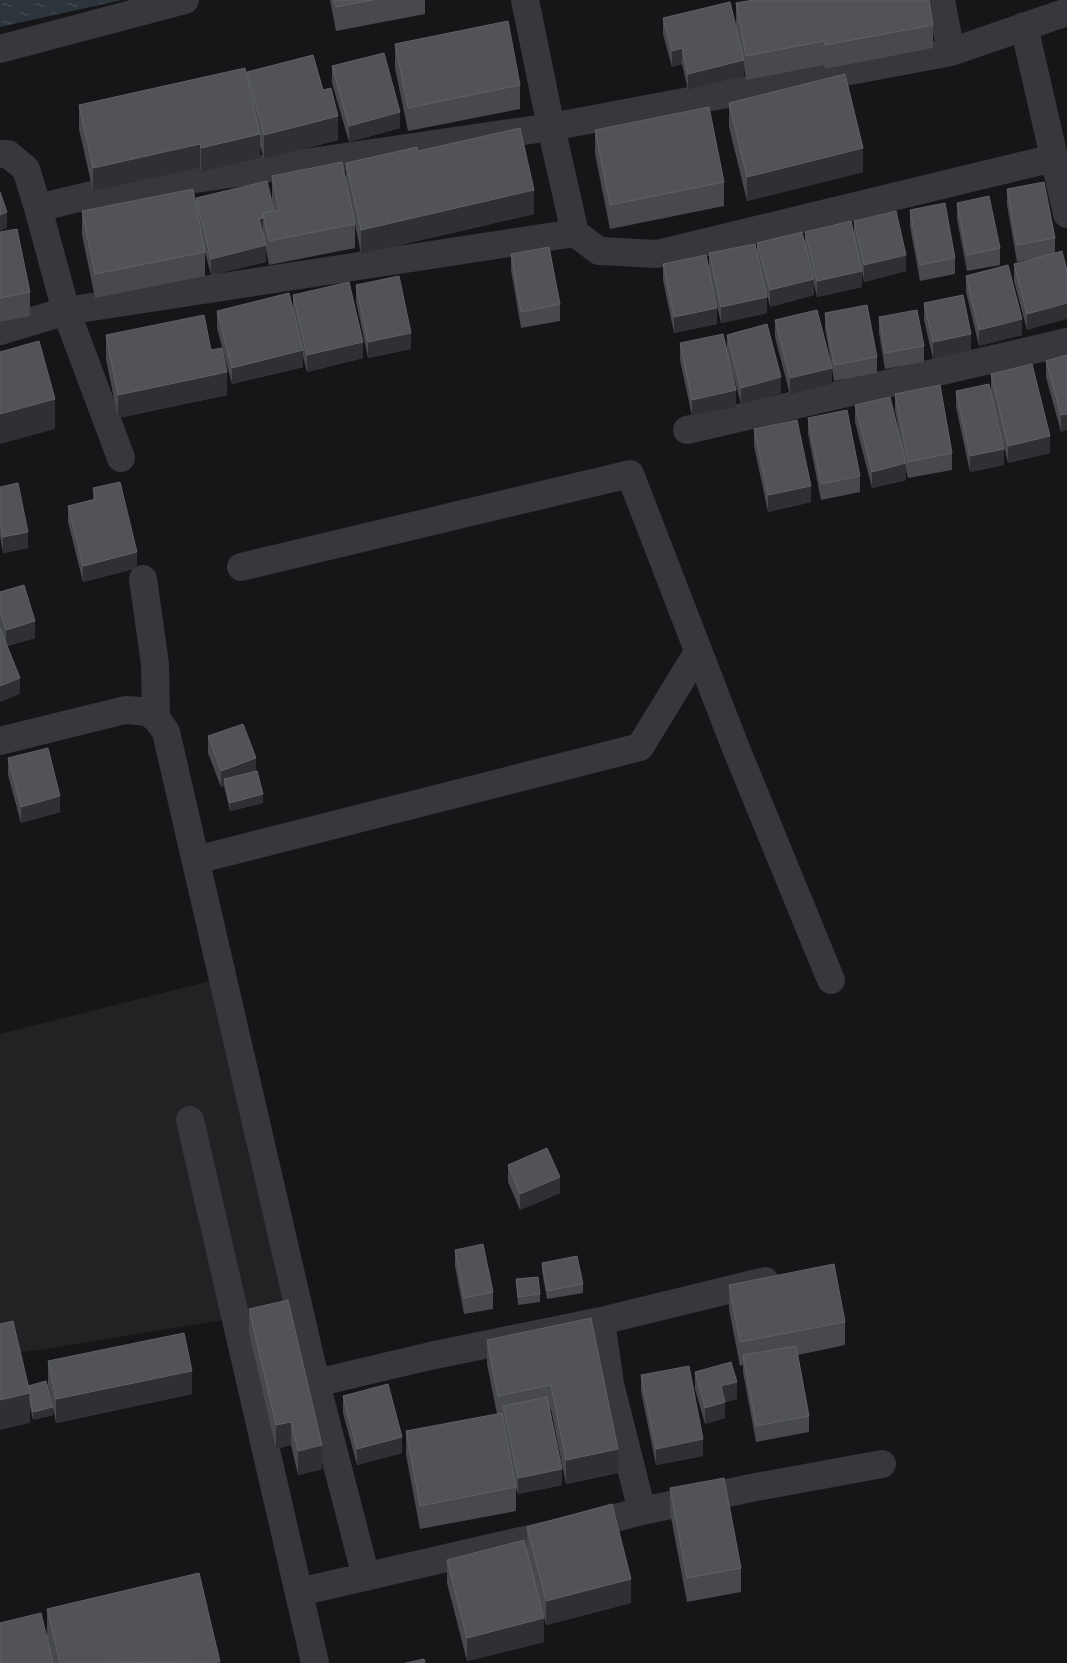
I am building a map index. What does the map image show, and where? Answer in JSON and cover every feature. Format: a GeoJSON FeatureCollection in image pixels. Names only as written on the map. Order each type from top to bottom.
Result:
{"type":"FeatureCollection","features":[{"type":"Feature","properties":{"kind":"street"},"geometry":{"type":"LineString","coordinates":[[0,49],[185,0]]}},
{"type":"Feature","properties":{"kind":"street"},"geometry":{"type":"LineString","coordinates":[[525,0],[575,233],[599,251],[657,254],[1054,158]]}},
{"type":"Feature","properties":{"kind":"street"},"geometry":{"type":"LineString","coordinates":[[941,0],[951,52]]}},
{"type":"Feature","properties":{"kind":"street"},"geometry":{"type":"LineString","coordinates":[[38,208],[99,193],[551,127],[951,52],[1067,12]]}},
{"type":"Feature","properties":{"kind":"street"},"geometry":{"type":"LineString","coordinates":[[1024,26],[1067,214]]}},
{"type":"Feature","properties":{"kind":"street"},"geometry":{"type":"LineString","coordinates":[[0,154],[8,154],[26,169],[66,311],[121,458]]}},
{"type":"Feature","properties":{"kind":"street"},"geometry":{"type":"LineString","coordinates":[[0,331],[66,311],[575,233]]}},
{"type":"Feature","properties":{"kind":"street"},"geometry":{"type":"LineString","coordinates":[[688,430],[1067,342]]}},
{"type":"Feature","properties":{"kind":"street"},"geometry":{"type":"LineString","coordinates":[[241,567],[630,474],[738,755],[831,980]]}},
{"type":"Feature","properties":{"kind":"street"},"geometry":{"type":"LineString","coordinates":[[143,579],[155,664],[156,717]]}},
{"type":"Feature","properties":{"kind":"street"},"geometry":{"type":"LineString","coordinates":[[196,860],[640,747],[698,652]]}},
{"type":"Feature","properties":{"kind":"street"},"geometry":{"type":"LineString","coordinates":[[0,741],[125,710],[141,710],[156,717],[166,732],[316,1384],[366,1577]]}},
{"type":"Feature","properties":{"kind":"street"},"geometry":{"type":"LineString","coordinates":[[190,1120],[315,1663]]}},
{"type":"Feature","properties":{"kind":"street"},"geometry":{"type":"LineString","coordinates":[[316,1384],[430,1356],[601,1321],[783,1277]]}},
{"type":"Feature","properties":{"kind":"street"},"geometry":{"type":"LineString","coordinates":[[601,1321],[610,1384],[642,1511]]}},
{"type":"Feature","properties":{"kind":"street"},"geometry":{"type":"LineString","coordinates":[[299,1592],[563,1532],[642,1511],[756,1487],[882,1464]]}},
{"type":"Feature","properties":{"kind":"shaded area"},"geometry":{"type":"Polygon","coordinates":[[[210,981],[288,1310],[0,1356],[0,1034],[210,981]]]}},
{"type":"Feature","properties":{"kind":"water"},"geometry":{"type":"Polygon","coordinates":[[[0,0],[122,0],[0,27],[0,0]]]}},
{"type":"Feature","properties":{"kind":"building"},"geometry":{"type":"Polygon","coordinates":[[[334,0],[373,0],[336,7],[334,0]]]}},
{"type":"Feature","properties":{"kind":"building"},"geometry":{"type":"Polygon","coordinates":[[[753,0],[929,0],[933,25],[825,45],[824,41],[746,56],[736,3],[753,0]]]}},
{"type":"Feature","properties":{"kind":"building"},"geometry":{"type":"Polygon","coordinates":[[[730,2],[744,60],[688,74],[682,48],[672,51],[663,18],[730,2]]]}},
{"type":"Feature","properties":{"kind":"building"},"geometry":{"type":"Polygon","coordinates":[[[508,21],[520,85],[408,108],[395,44],[508,21]]]}},
{"type":"Feature","properties":{"kind":"building"},"geometry":{"type":"Polygon","coordinates":[[[384,53],[400,112],[349,126],[332,66],[384,53]]]}},
{"type":"Feature","properties":{"kind":"building"},"geometry":{"type":"Polygon","coordinates":[[[313,55],[323,90],[331,88],[338,116],[264,135],[247,72],[313,55]]]}},
{"type":"Feature","properties":{"kind":"building"},"geometry":{"type":"Polygon","coordinates":[[[245,68],[260,134],[201,148],[200,144],[93,168],[79,105],[245,68]]]}},
{"type":"Feature","properties":{"kind":"building"},"geometry":{"type":"Polygon","coordinates":[[[845,74],[863,148],[747,177],[729,103],[845,74]]]}},
{"type":"Feature","properties":{"kind":"building"},"geometry":{"type":"Polygon","coordinates":[[[709,107],[724,182],[610,205],[595,130],[709,107]]]}},
{"type":"Feature","properties":{"kind":"building"},"geometry":{"type":"Polygon","coordinates":[[[520,128],[534,190],[361,230],[346,163],[417,147],[418,151],[520,128]]]}},
{"type":"Feature","properties":{"kind":"building"},"geometry":{"type":"Polygon","coordinates":[[[342,162],[355,224],[269,241],[263,213],[279,210],[272,176],[342,162]]]}},
{"type":"Feature","properties":{"kind":"building"},"geometry":{"type":"Polygon","coordinates":[[[267,181],[274,211],[263,213],[263,218],[259,219],[266,245],[211,259],[196,198],[267,181]]]}},
{"type":"Feature","properties":{"kind":"building"},"geometry":{"type":"Polygon","coordinates":[[[1044,182],[1055,238],[1017,245],[1007,189],[1044,182]]]}},
{"type":"Feature","properties":{"kind":"building"},"geometry":{"type":"Polygon","coordinates":[[[193,189],[205,252],[95,274],[82,211],[193,189]]]}},
{"type":"Feature","properties":{"kind":"building"},"geometry":{"type":"Polygon","coordinates":[[[0,192],[7,212],[0,215],[0,192]]]}},
{"type":"Feature","properties":{"kind":"building"},"geometry":{"type":"Polygon","coordinates":[[[989,196],[1000,248],[967,255],[957,203],[989,196]]]}},
{"type":"Feature","properties":{"kind":"building"},"geometry":{"type":"Polygon","coordinates":[[[945,203],[955,258],[920,265],[910,210],[945,203]]]}},
{"type":"Feature","properties":{"kind":"building"},"geometry":{"type":"Polygon","coordinates":[[[896,211],[906,255],[864,265],[854,221],[896,211]]]}},
{"type":"Feature","properties":{"kind":"building"},"geometry":{"type":"Polygon","coordinates":[[[851,221],[862,271],[817,281],[805,232],[851,221]]]}},
{"type":"Feature","properties":{"kind":"building"},"geometry":{"type":"Polygon","coordinates":[[[17,229],[30,292],[0,298],[0,232],[17,229]]]}},
{"type":"Feature","properties":{"kind":"building"},"geometry":{"type":"Polygon","coordinates":[[[802,232],[814,279],[770,290],[757,243],[802,232]]]}},
{"type":"Feature","properties":{"kind":"building"},"geometry":{"type":"Polygon","coordinates":[[[755,244],[767,297],[721,307],[709,253],[755,244]]]}},
{"type":"Feature","properties":{"kind":"building"},"geometry":{"type":"Polygon","coordinates":[[[549,247],[560,304],[521,312],[511,254],[549,247]]]}},
{"type":"Feature","properties":{"kind":"building"},"geometry":{"type":"Polygon","coordinates":[[[1062,251],[1067,271],[1067,303],[1027,314],[1014,264],[1062,251]]]}},
{"type":"Feature","properties":{"kind":"building"},"geometry":{"type":"Polygon","coordinates":[[[706,255],[717,308],[674,317],[663,264],[706,255]]]}},
{"type":"Feature","properties":{"kind":"building"},"geometry":{"type":"Polygon","coordinates":[[[1008,265],[1022,319],[979,330],[966,276],[1008,265]]]}},
{"type":"Feature","properties":{"kind":"building"},"geometry":{"type":"Polygon","coordinates":[[[399,276],[411,333],[368,342],[356,285],[399,276]]]}},
{"type":"Feature","properties":{"kind":"building"},"geometry":{"type":"Polygon","coordinates":[[[349,282],[363,342],[307,355],[293,295],[349,282]]]}},
{"type":"Feature","properties":{"kind":"building"},"geometry":{"type":"Polygon","coordinates":[[[289,293],[303,350],[232,368],[217,311],[289,293]]]}},
{"type":"Feature","properties":{"kind":"building"},"geometry":{"type":"Polygon","coordinates":[[[963,295],[971,334],[933,342],[924,303],[963,295]]]}},
{"type":"Feature","properties":{"kind":"building"},"geometry":{"type":"Polygon","coordinates":[[[867,305],[877,357],[834,365],[825,313],[867,305]]]}},
{"type":"Feature","properties":{"kind":"building"},"geometry":{"type":"Polygon","coordinates":[[[817,310],[832,368],[790,378],[775,320],[817,310]]]}},
{"type":"Feature","properties":{"kind":"building"},"geometry":{"type":"Polygon","coordinates":[[[917,310],[924,346],[885,353],[879,317],[917,310]]]}},
{"type":"Feature","properties":{"kind":"building"},"geometry":{"type":"Polygon","coordinates":[[[204,315],[211,350],[222,348],[227,372],[118,395],[106,335],[204,315]]]}},
{"type":"Feature","properties":{"kind":"building"},"geometry":{"type":"Polygon","coordinates":[[[767,324],[781,377],[741,388],[727,335],[767,324]]]}},
{"type":"Feature","properties":{"kind":"building"},"geometry":{"type":"Polygon","coordinates":[[[723,334],[736,390],[692,400],[680,343],[723,334]]]}},
{"type":"Feature","properties":{"kind":"building"},"geometry":{"type":"Polygon","coordinates":[[[39,341],[55,399],[0,414],[0,352],[39,341]]]}},
{"type":"Feature","properties":{"kind":"building"},"geometry":{"type":"Polygon","coordinates":[[[1067,355],[1067,414],[1061,415],[1046,361],[1067,355]]]}},
{"type":"Feature","properties":{"kind":"building"},"geometry":{"type":"Polygon","coordinates":[[[1032,364],[1050,436],[1008,446],[991,374],[1032,364]]]}},
{"type":"Feature","properties":{"kind":"building"},"geometry":{"type":"Polygon","coordinates":[[[989,384],[1004,449],[970,456],[956,391],[989,384]]]}},
{"type":"Feature","properties":{"kind":"building"},"geometry":{"type":"Polygon","coordinates":[[[940,385],[952,453],[908,462],[895,394],[940,385]]]}},
{"type":"Feature","properties":{"kind":"building"},"geometry":{"type":"Polygon","coordinates":[[[890,397],[906,463],[872,472],[855,405],[890,397]]]}},
{"type":"Feature","properties":{"kind":"building"},"geometry":{"type":"Polygon","coordinates":[[[847,410],[860,476],[821,484],[808,418],[847,410]]]}},
{"type":"Feature","properties":{"kind":"building"},"geometry":{"type":"Polygon","coordinates":[[[797,420],[811,486],[768,495],[754,429],[797,420]]]}},
{"type":"Feature","properties":{"kind":"building"},"geometry":{"type":"Polygon","coordinates":[[[120,482],[137,552],[83,566],[68,506],[96,499],[93,488],[120,482]]]}},
{"type":"Feature","properties":{"kind":"building"},"geometry":{"type":"Polygon","coordinates":[[[18,483],[28,532],[3,537],[0,519],[0,487],[18,483]]]}},
{"type":"Feature","properties":{"kind":"building"},"geometry":{"type":"Polygon","coordinates":[[[24,585],[35,621],[6,630],[0,611],[0,592],[24,585]]]}},
{"type":"Feature","properties":{"kind":"building"},"geometry":{"type":"Polygon","coordinates":[[[0,628],[20,678],[0,686],[0,628]]]}},
{"type":"Feature","properties":{"kind":"building"},"geometry":{"type":"Polygon","coordinates":[[[243,724],[256,758],[221,771],[208,736],[243,724]]]}},
{"type":"Feature","properties":{"kind":"building"},"geometry":{"type":"Polygon","coordinates":[[[48,748],[60,796],[21,807],[8,758],[48,748]]]}},
{"type":"Feature","properties":{"kind":"building"},"geometry":{"type":"Polygon","coordinates":[[[257,771],[263,794],[230,803],[224,779],[257,771]]]}},
{"type":"Feature","properties":{"kind":"building"},"geometry":{"type":"Polygon","coordinates":[[[547,1148],[560,1177],[520,1194],[508,1165],[547,1148]]]}},
{"type":"Feature","properties":{"kind":"building"},"geometry":{"type":"Polygon","coordinates":[[[483,1244],[493,1292],[464,1298],[455,1250],[483,1244]]]}},
{"type":"Feature","properties":{"kind":"building"},"geometry":{"type":"Polygon","coordinates":[[[577,1256],[583,1284],[547,1291],[542,1263],[577,1256]]]}},
{"type":"Feature","properties":{"kind":"building"},"geometry":{"type":"Polygon","coordinates":[[[834,1264],[845,1322],[740,1342],[729,1285],[834,1264]]]}},
{"type":"Feature","properties":{"kind":"building"},"geometry":{"type":"Polygon","coordinates":[[[538,1277],[540,1294],[518,1297],[516,1279],[538,1277]]]}},
{"type":"Feature","properties":{"kind":"building"},"geometry":{"type":"Polygon","coordinates":[[[288,1300],[322,1445],[298,1451],[291,1422],[276,1425],[249,1309],[288,1300]]]}},
{"type":"Feature","properties":{"kind":"building"},"geometry":{"type":"Polygon","coordinates":[[[591,1318],[618,1449],[566,1460],[551,1385],[498,1396],[487,1340],[591,1318]]]}},
{"type":"Feature","properties":{"kind":"building"},"geometry":{"type":"Polygon","coordinates":[[[13,1321],[30,1393],[0,1400],[0,1324],[13,1321]]]}},
{"type":"Feature","properties":{"kind":"building"},"geometry":{"type":"Polygon","coordinates":[[[184,1333],[192,1371],[56,1399],[48,1361],[184,1333]]]}},
{"type":"Feature","properties":{"kind":"building"},"geometry":{"type":"Polygon","coordinates":[[[796,1346],[809,1416],[756,1426],[743,1355],[796,1346]]]}},
{"type":"Feature","properties":{"kind":"building"},"geometry":{"type":"Polygon","coordinates":[[[731,1362],[737,1382],[721,1386],[725,1402],[705,1408],[695,1372],[731,1362]]]}},
{"type":"Feature","properties":{"kind":"building"},"geometry":{"type":"Polygon","coordinates":[[[689,1366],[703,1439],[656,1449],[641,1375],[689,1366]]]}},
{"type":"Feature","properties":{"kind":"building"},"geometry":{"type":"Polygon","coordinates":[[[46,1381],[53,1407],[33,1412],[28,1386],[46,1381]]]}},
{"type":"Feature","properties":{"kind":"building"},"geometry":{"type":"Polygon","coordinates":[[[388,1384],[402,1437],[357,1449],[343,1396],[388,1384]]]}},
{"type":"Feature","properties":{"kind":"building"},"geometry":{"type":"Polygon","coordinates":[[[547,1397],[562,1469],[518,1478],[503,1406],[547,1397]]]}},
{"type":"Feature","properties":{"kind":"building"},"geometry":{"type":"Polygon","coordinates":[[[502,1413],[516,1487],[420,1506],[406,1431],[502,1413]]]}},
{"type":"Feature","properties":{"kind":"building"},"geometry":{"type":"Polygon","coordinates":[[[724,1478],[741,1568],[687,1578],[670,1488],[724,1478]]]}},
{"type":"Feature","properties":{"kind":"building"},"geometry":{"type":"Polygon","coordinates":[[[612,1504],[631,1579],[546,1601],[527,1527],[612,1504]]]}},
{"type":"Feature","properties":{"kind":"building"},"geometry":{"type":"Polygon","coordinates":[[[524,1540],[544,1618],[467,1638],[447,1560],[524,1540]]]}},
{"type":"Feature","properties":{"kind":"building"},"geometry":{"type":"Polygon","coordinates":[[[199,1573],[220,1662],[60,1663],[47,1609],[199,1573]]]}},
{"type":"Feature","properties":{"kind":"building"},"geometry":{"type":"Polygon","coordinates":[[[41,1613],[53,1663],[0,1663],[0,1623],[41,1613]]]}},
{"type":"Feature","properties":{"kind":"building"},"geometry":{"type":"Polygon","coordinates":[[[424,1659],[425,1663],[406,1663],[424,1659]]]}}]}
